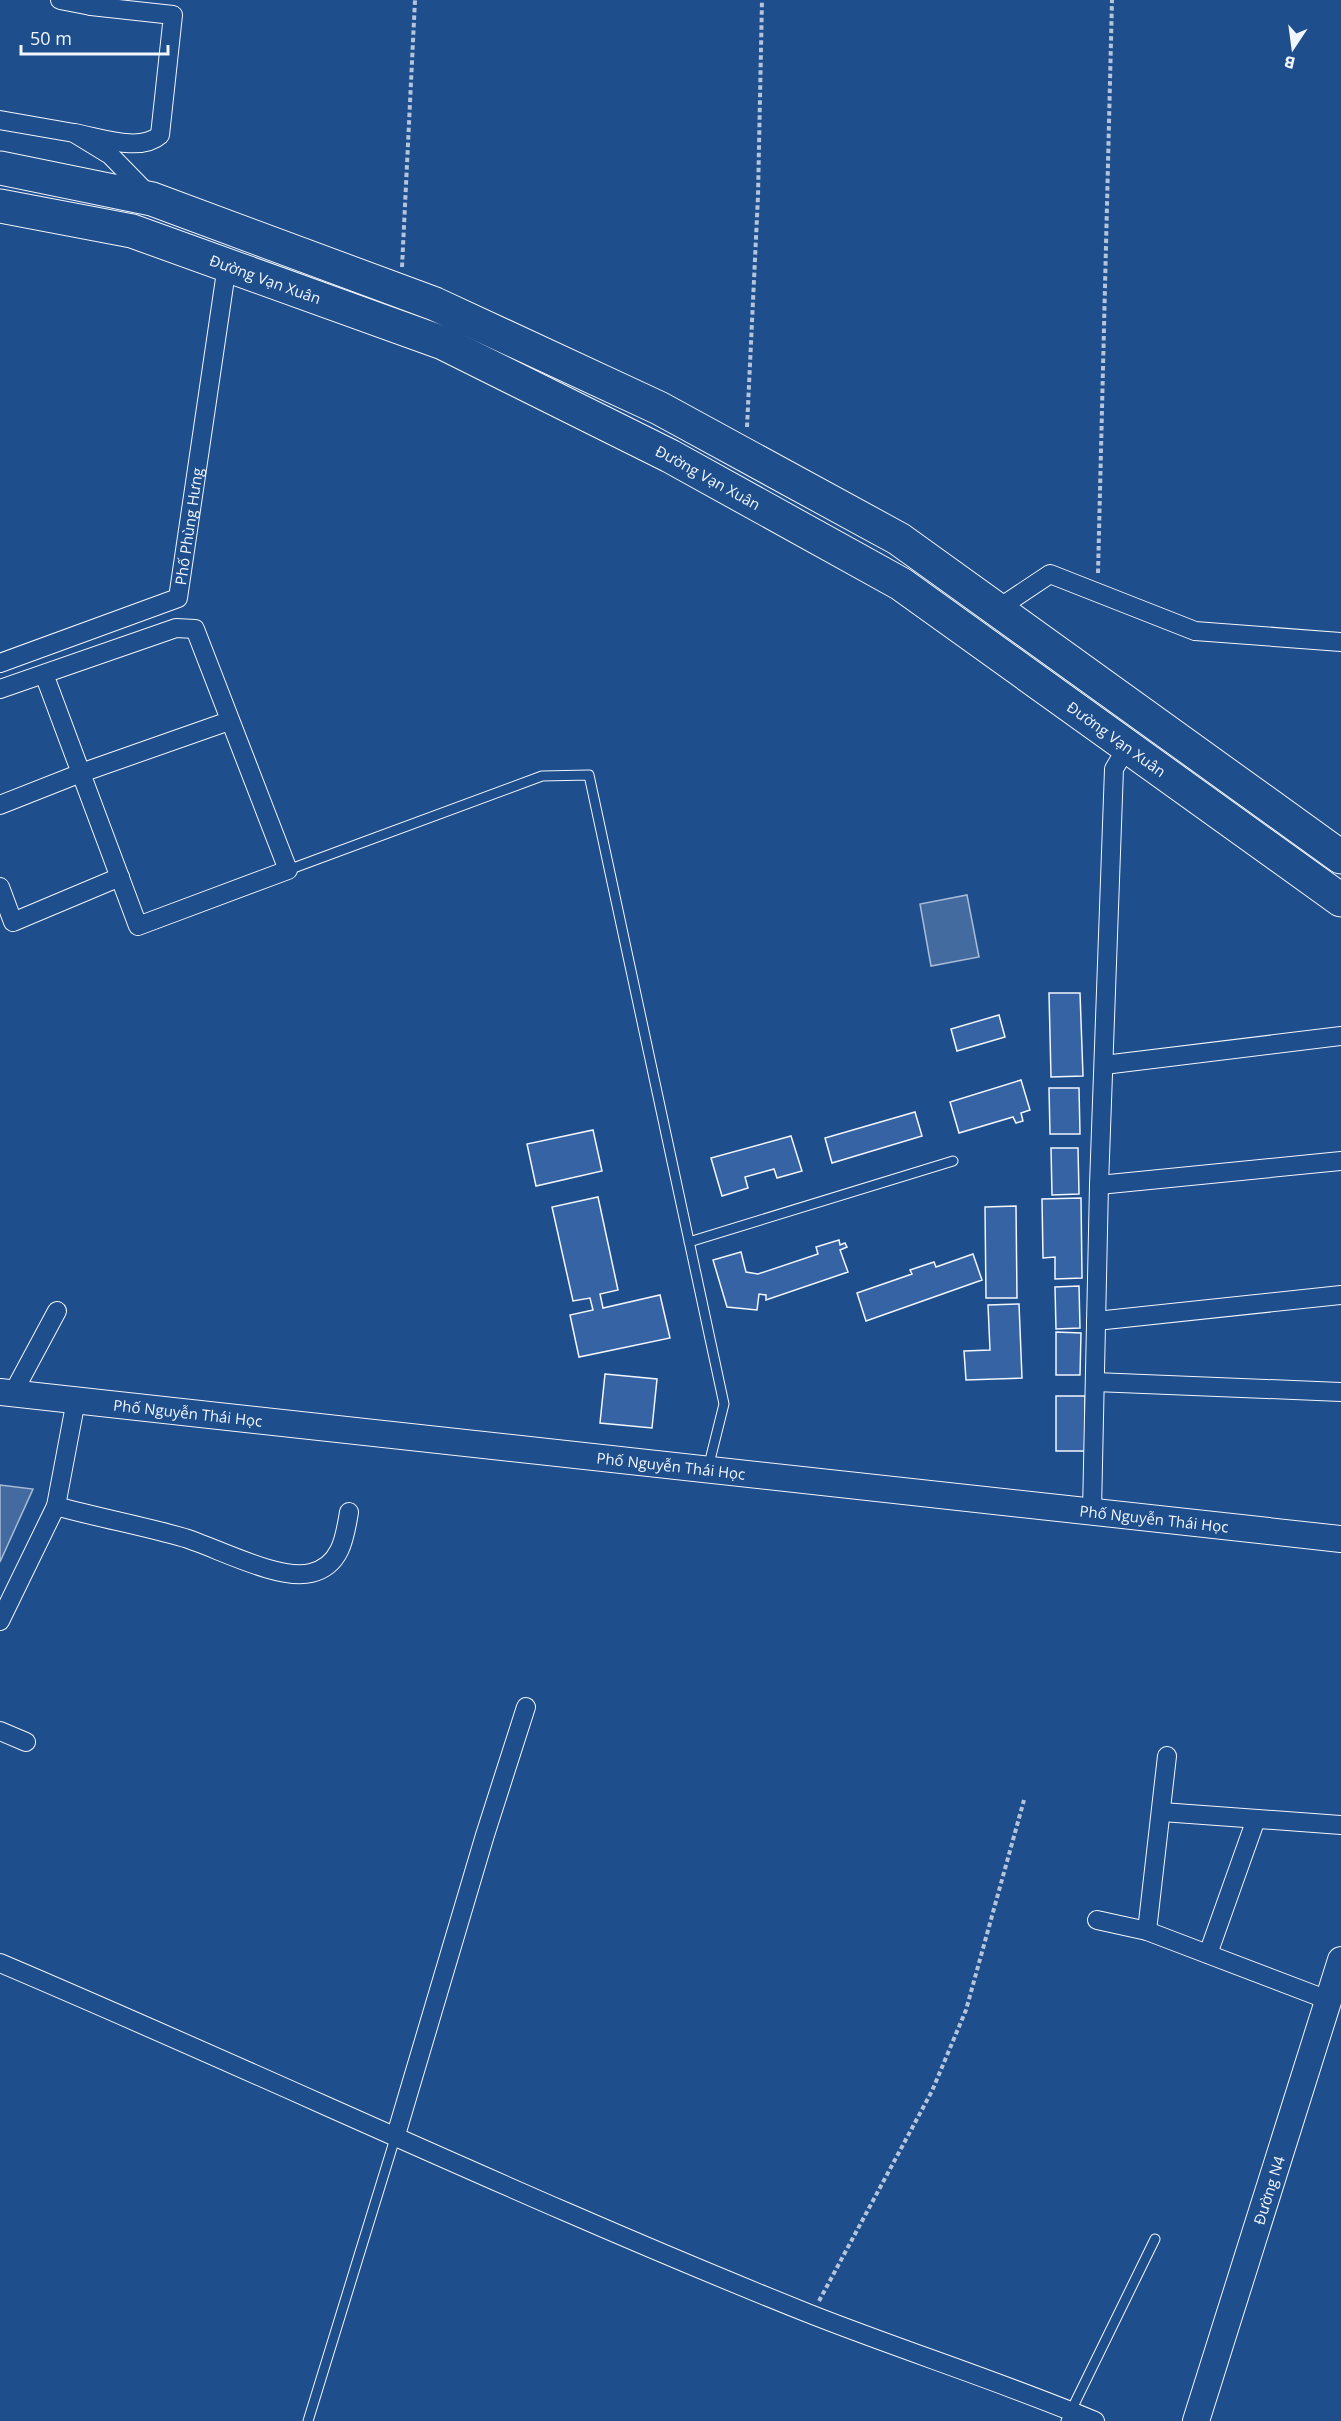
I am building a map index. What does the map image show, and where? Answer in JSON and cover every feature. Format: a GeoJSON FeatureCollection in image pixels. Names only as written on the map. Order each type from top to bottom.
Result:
{"type":"FeatureCollection","features":[{"type":"Feature","properties":{"kind":"highway"},"geometry":{"type":"LineString","coordinates":[[0,168],[152,199],[435,304],[659,408],[899,539],[999,608],[1341,857]]}},
{"type":"Feature","properties":{"kind":"highway","name":"Đường Vạn Xuân"},"geometry":{"type":"LineString","coordinates":[[0,206],[132,231],[443,343],[670,456],[901,584],[1341,900]]}},
{"type":"Feature","properties":{"kind":"highway"},"geometry":{"type":"LineString","coordinates":[[521,382],[536,350]]}},
{"type":"Feature","properties":{"kind":"main road","name":"Phố Nguyễn Thái Học"},"geometry":{"type":"LineString","coordinates":[[7,1393],[1341,1539]]}},
{"type":"Feature","properties":{"kind":"main road","name":"Đường N4"},"geometry":{"type":"LineString","coordinates":[[1196,2421],[1341,1960]]}},
{"type":"Feature","properties":{"kind":"street"},"geometry":{"type":"LineString","coordinates":[[0,120],[138,144],[151,142],[160,135],[173,11],[60,0]]}},
{"type":"Feature","properties":{"kind":"street"},"geometry":{"type":"LineString","coordinates":[[74,133],[110,154],[152,199]]}},
{"type":"Feature","properties":{"kind":"street","name":"Phố Phùng Hưng"},"geometry":{"type":"LineString","coordinates":[[0,663],[178,598],[227,265]]}},
{"type":"Feature","properties":{"kind":"street"},"geometry":{"type":"LineString","coordinates":[[999,608],[1050,574],[1196,631],[1341,642]]}},
{"type":"Feature","properties":{"kind":"street"},"geometry":{"type":"LineString","coordinates":[[0,689],[176,628],[195,630],[288,870],[138,926],[44,674]]}},
{"type":"Feature","properties":{"kind":"street"},"geometry":{"type":"LineString","coordinates":[[0,805],[81,772],[229,721]]}},
{"type":"Feature","properties":{"kind":"street"},"geometry":{"type":"LineString","coordinates":[[1092,1511],[1114,770],[1127,747]]}},
{"type":"Feature","properties":{"kind":"street"},"geometry":{"type":"LineString","coordinates":[[0,887],[7,925],[120,877]]}},
{"type":"Feature","properties":{"kind":"street"},"geometry":{"type":"LineString","coordinates":[[1104,1065],[1341,1036]]}},
{"type":"Feature","properties":{"kind":"street"},"geometry":{"type":"LineString","coordinates":[[1100,1185],[1341,1161]]}},
{"type":"Feature","properties":{"kind":"street"},"geometry":{"type":"LineString","coordinates":[[1096,1321],[1341,1295]]}},
{"type":"Feature","properties":{"kind":"street"},"geometry":{"type":"LineString","coordinates":[[7,1393],[57,1311]]}},
{"type":"Feature","properties":{"kind":"street"},"geometry":{"type":"LineString","coordinates":[[1095,1382],[1341,1392]]}},
{"type":"Feature","properties":{"kind":"street"},"geometry":{"type":"LineString","coordinates":[[0,1621],[56,1506],[76,1400]]}},
{"type":"Feature","properties":{"kind":"street"},"geometry":{"type":"LineString","coordinates":[[56,1506],[181,1537],[272,1569],[309,1574],[322,1569],[335,1558],[345,1541],[349,1512]]}},
{"type":"Feature","properties":{"kind":"street"},"geometry":{"type":"LineString","coordinates":[[396,2135],[484,1835],[526,1707]]}},
{"type":"Feature","properties":{"kind":"street"},"geometry":{"type":"LineString","coordinates":[[0,1731],[26,1742]]}},
{"type":"Feature","properties":{"kind":"street"},"geometry":{"type":"LineString","coordinates":[[1147,1931],[1167,1756]]}},
{"type":"Feature","properties":{"kind":"street"},"geometry":{"type":"LineString","coordinates":[[1162,1812],[1341,1825]]}},
{"type":"Feature","properties":{"kind":"street"},"geometry":{"type":"LineString","coordinates":[[1208,1954],[1256,1819]]}},
{"type":"Feature","properties":{"kind":"street"},"geometry":{"type":"LineString","coordinates":[[1097,1920],[1147,1931],[1328,2000]]}},
{"type":"Feature","properties":{"kind":"street"},"geometry":{"type":"LineString","coordinates":[[0,1963],[615,2233],[1068,2416],[1095,2421]]}},
{"type":"Feature","properties":{"kind":"lane"},"geometry":{"type":"LineString","coordinates":[[288,870],[542,776],[589,775],[723,1404],[708,1468]]}},
{"type":"Feature","properties":{"kind":"lane"},"geometry":{"type":"LineString","coordinates":[[689,1242],[953,1161]]}},
{"type":"Feature","properties":{"kind":"lane"},"geometry":{"type":"LineString","coordinates":[[308,2421],[396,2135]]}},
{"type":"Feature","properties":{"kind":"lane"},"geometry":{"type":"LineString","coordinates":[[1068,2416],[1155,2239]]}},
{"type":"Feature","properties":{"kind":"path"},"geometry":{"type":"LineString","coordinates":[[401,291],[415,0]]}},
{"type":"Feature","properties":{"kind":"path"},"geometry":{"type":"LineString","coordinates":[[746,455],[758,196],[762,0]]}},
{"type":"Feature","properties":{"kind":"path"},"geometry":{"type":"LineString","coordinates":[[1097,592],[1112,0]]}},
{"type":"Feature","properties":{"kind":"path"},"geometry":{"type":"LineString","coordinates":[[811,2314],[932,2091],[966,2010],[1024,1800]]}},
{"type":"Feature","properties":{"kind":"water"},"geometry":{"type":"Polygon","coordinates":[[[967,895],[979,957],[931,966],[920,904],[967,895]]]}},
{"type":"Feature","properties":{"kind":"water"},"geometry":{"type":"Polygon","coordinates":[[[0,1485],[33,1489],[0,1562],[0,1485]]]}},
{"type":"Feature","properties":{"kind":"building"},"geometry":{"type":"Polygon","coordinates":[[[1049,993],[1080,993],[1083,1076],[1051,1077],[1049,993]]]}},
{"type":"Feature","properties":{"kind":"building"},"geometry":{"type":"Polygon","coordinates":[[[999,1015],[1005,1037],[957,1051],[951,1029],[999,1015]]]}},
{"type":"Feature","properties":{"kind":"building"},"geometry":{"type":"Polygon","coordinates":[[[1021,1080],[1030,1110],[1021,1113],[1023,1121],[1016,1123],[1013,1117],[959,1133],[950,1102],[1021,1080]]]}},
{"type":"Feature","properties":{"kind":"building"},"geometry":{"type":"Polygon","coordinates":[[[1049,1088],[1079,1088],[1080,1134],[1050,1134],[1049,1088]]]}},
{"type":"Feature","properties":{"kind":"building"},"geometry":{"type":"Polygon","coordinates":[[[915,1112],[922,1136],[832,1163],[825,1138],[915,1112]]]}},
{"type":"Feature","properties":{"kind":"building"},"geometry":{"type":"Polygon","coordinates":[[[593,1130],[602,1171],[536,1186],[527,1144],[593,1130]]]}},
{"type":"Feature","properties":{"kind":"building"},"geometry":{"type":"Polygon","coordinates":[[[791,1136],[802,1171],[777,1178],[774,1169],[745,1177],[748,1188],[722,1196],[711,1158],[791,1136]]]}},
{"type":"Feature","properties":{"kind":"building"},"geometry":{"type":"Polygon","coordinates":[[[1051,1148],[1078,1148],[1079,1194],[1052,1195],[1051,1148]]]}},
{"type":"Feature","properties":{"kind":"building"},"geometry":{"type":"Polygon","coordinates":[[[598,1197],[618,1290],[600,1294],[603,1308],[660,1295],[670,1338],[579,1357],[570,1315],[593,1310],[590,1298],[573,1301],[552,1207],[598,1197]]]}},
{"type":"Feature","properties":{"kind":"building"},"geometry":{"type":"Polygon","coordinates":[[[1081,1198],[1082,1278],[1055,1279],[1055,1257],[1043,1258],[1042,1199],[1081,1198]]]}},
{"type":"Feature","properties":{"kind":"building"},"geometry":{"type":"Polygon","coordinates":[[[1016,1206],[1017,1298],[986,1298],[985,1207],[1016,1206]]]}},
{"type":"Feature","properties":{"kind":"building"},"geometry":{"type":"Polygon","coordinates":[[[839,1240],[840,1245],[845,1243],[847,1247],[840,1250],[848,1272],[766,1300],[766,1295],[759,1294],[757,1310],[727,1307],[713,1260],[741,1252],[746,1272],[758,1274],[818,1254],[816,1247],[839,1240]]]}},
{"type":"Feature","properties":{"kind":"building"},"geometry":{"type":"Polygon","coordinates":[[[973,1254],[982,1280],[866,1321],[857,1293],[912,1274],[910,1270],[934,1262],[936,1267],[973,1254]]]}},
{"type":"Feature","properties":{"kind":"building"},"geometry":{"type":"Polygon","coordinates":[[[1079,1286],[1080,1328],[1056,1329],[1055,1287],[1079,1286]]]}},
{"type":"Feature","properties":{"kind":"building"},"geometry":{"type":"Polygon","coordinates":[[[1019,1304],[1022,1378],[966,1380],[964,1351],[990,1350],[988,1305],[1019,1304]]]}},
{"type":"Feature","properties":{"kind":"building"},"geometry":{"type":"Polygon","coordinates":[[[1056,1332],[1081,1333],[1080,1375],[1056,1375],[1056,1332]]]}},
{"type":"Feature","properties":{"kind":"building"},"geometry":{"type":"Polygon","coordinates":[[[605,1374],[657,1379],[652,1428],[600,1423],[605,1374]]]}},
{"type":"Feature","properties":{"kind":"building"},"geometry":{"type":"Polygon","coordinates":[[[1056,1396],[1085,1396],[1085,1451],[1056,1451],[1056,1396]]]}}]}
